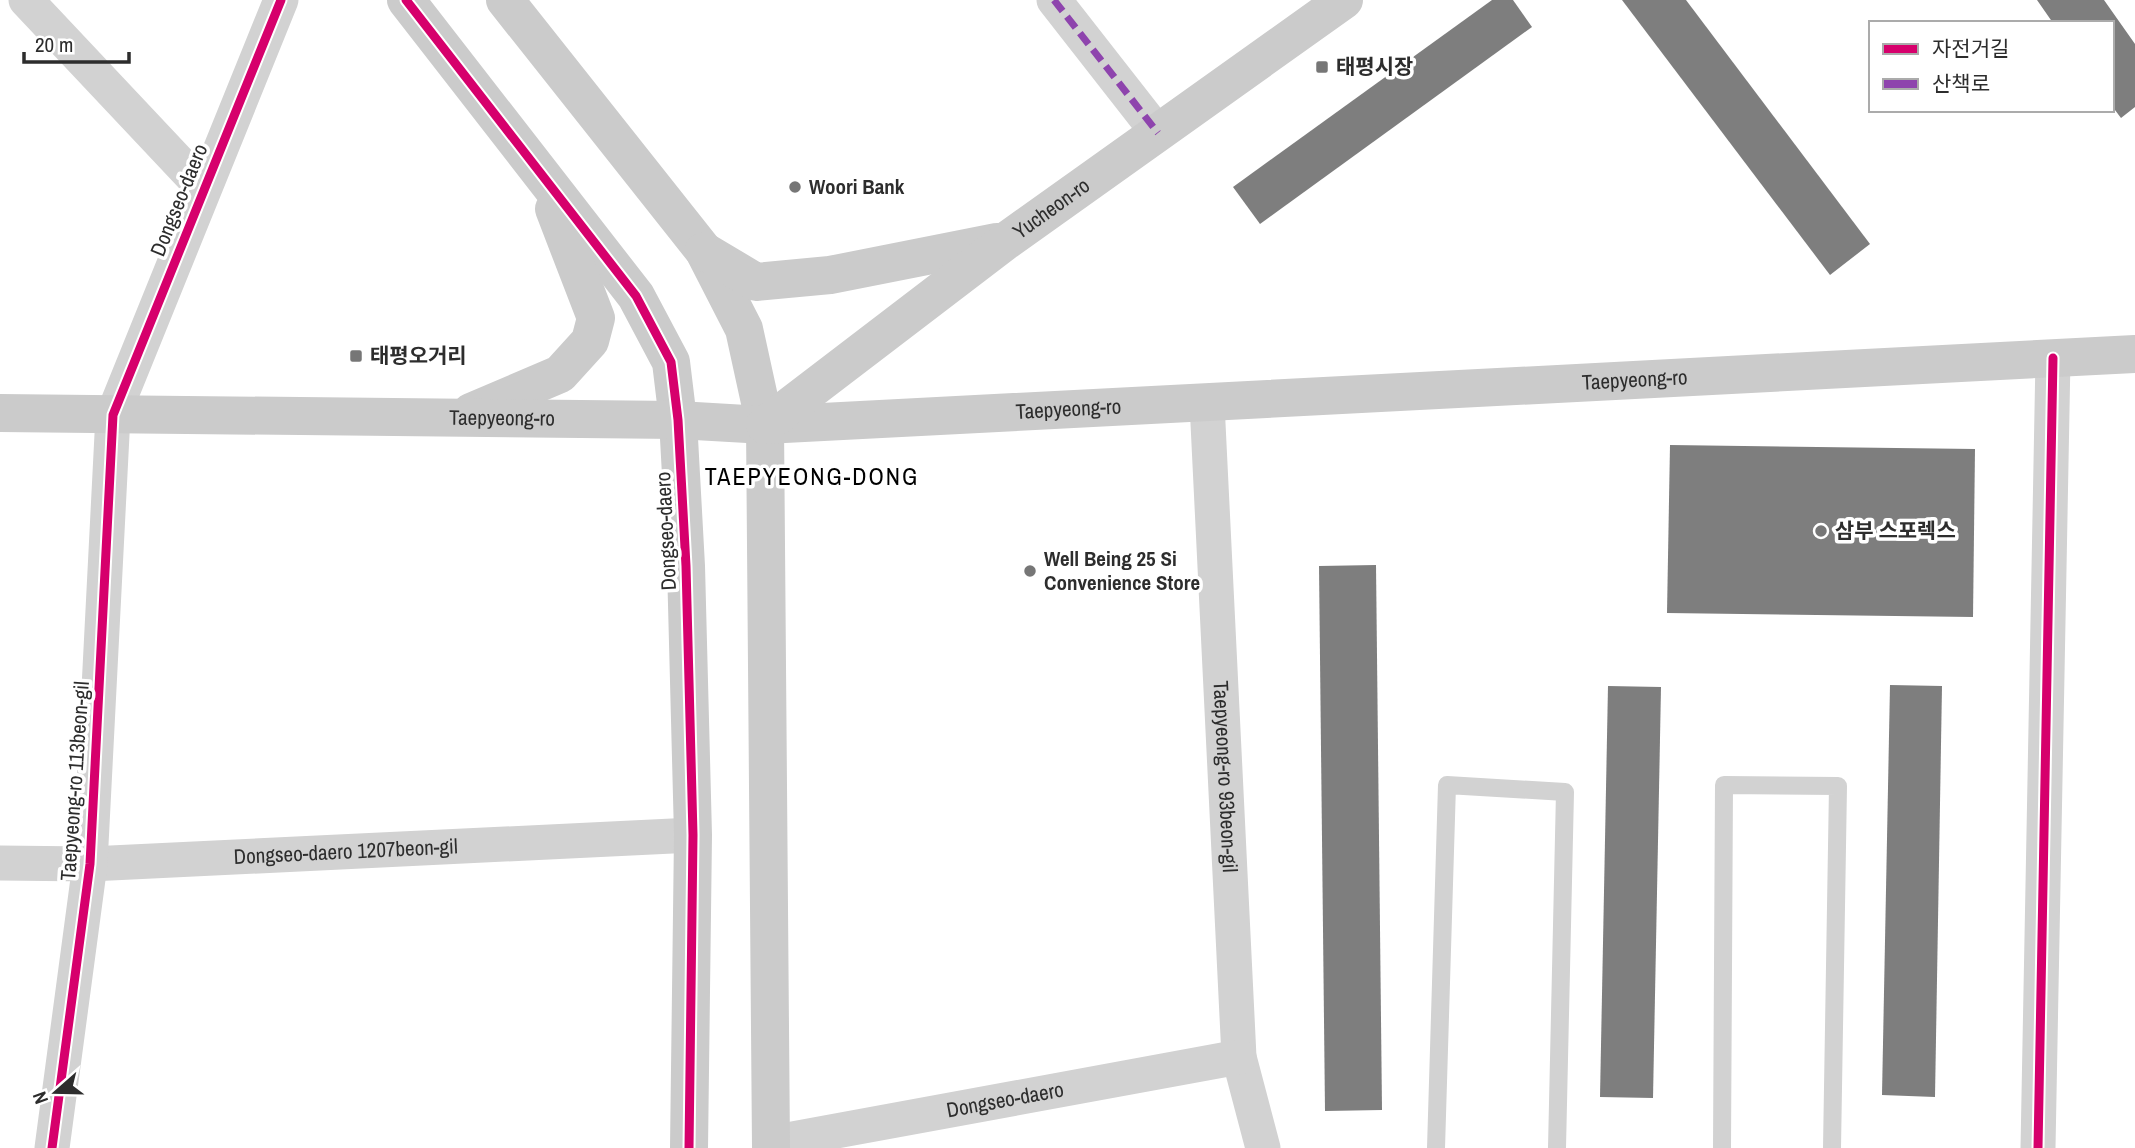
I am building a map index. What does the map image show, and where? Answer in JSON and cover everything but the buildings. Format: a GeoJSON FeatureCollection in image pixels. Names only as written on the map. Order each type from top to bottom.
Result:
{"type":"FeatureCollection","features":[{"type":"Feature","properties":{"kind":"street"},"geometry":{"type":"LineString","coordinates":[[26,0],[203,188]]}},
{"type":"Feature","properties":{"kind":"street","name":"Dongseo-daero"},"geometry":{"type":"LineString","coordinates":[[113,415],[281,0]]}},
{"type":"Feature","properties":{"kind":"street","name":"Dongseo-daero"},"geometry":{"type":"LineString","coordinates":[[405,0],[636,296],[671,362],[678,420],[686,566],[693,835],[688,1148]]}},
{"type":"Feature","properties":{"kind":"street","name":"Dongseo-daero"},"geometry":{"type":"LineString","coordinates":[[505,0],[704,251],[744,329],[765,425],[771,1145],[1239,1057]]}},
{"type":"Feature","properties":{"kind":"street"},"geometry":{"type":"LineString","coordinates":[[1054,0],[1157,133]]}},
{"type":"Feature","properties":{"kind":"street","name":"Yucheon-ro"},"geometry":{"type":"LineString","coordinates":[[765,425],[1006,241],[1344,0]]}},
{"type":"Feature","properties":{"kind":"street"},"geometry":{"type":"LineString","coordinates":[[458,418],[560,374],[590,341],[596,318],[538,168]]}},
{"type":"Feature","properties":{"kind":"street"},"geometry":{"type":"LineString","coordinates":[[704,251],[756,282],[830,275],[1006,241]]}},
{"type":"Feature","properties":{"kind":"street","name":"Taepyeong-ro"},"geometry":{"type":"LineString","coordinates":[[0,414],[678,420],[765,425],[2135,354]]}},
{"type":"Feature","properties":{"kind":"street"},"geometry":{"type":"LineString","coordinates":[[2038,1148],[2053,358]]}},
{"type":"Feature","properties":{"kind":"street","name":"Taepyeong-ro 93beon-gil"},"geometry":{"type":"LineString","coordinates":[[1207,402],[1239,1057],[1263,1148]]}},
{"type":"Feature","properties":{"kind":"street","name":"Taepyeong-ro 113beon-gil"},"geometry":{"type":"LineString","coordinates":[[52,1148],[90,864],[113,415]]}},
{"type":"Feature","properties":{"kind":"street","name":"Dongseo-daero 1207beon-gil"},"geometry":{"type":"LineString","coordinates":[[0,863],[90,864],[693,835]]}},
{"type":"Feature","properties":{"kind":"lane"},"geometry":{"type":"LineString","coordinates":[[1436,1148],[1447,785],[1565,792],[1557,1148]]}},
{"type":"Feature","properties":{"kind":"lane"},"geometry":{"type":"LineString","coordinates":[[1722,1148],[1724,785],[1838,786],[1832,1148]]}},
{"type":"Feature","properties":{"kind":"marked path"},"geometry":{"type":"LineString","coordinates":[[1054,0],[1158,133]]}},
{"type":"Feature","properties":{"kind":"cycle path"},"geometry":{"type":"LineString","coordinates":[[52,1148],[90,864],[113,415],[281,0]]}},
{"type":"Feature","properties":{"kind":"cycle path"},"geometry":{"type":"LineString","coordinates":[[406,0],[636,296],[671,362],[678,420],[686,566],[693,835],[689,1148]]}},
{"type":"Feature","properties":{"kind":"cycle path"},"geometry":{"type":"LineString","coordinates":[[2038,1148],[2053,358]]}},
{"type":"Feature","properties":{"kind":"place","name":"태평시장"},"geometry":{"type":"Point","coordinates":[1322,67]}},
{"type":"Feature","properties":{"kind":"place","name":"Woori Bank"},"geometry":{"type":"Point","coordinates":[795,187]}},
{"type":"Feature","properties":{"kind":"place","name":"태평오거리"},"geometry":{"type":"Point","coordinates":[356,356]}},
{"type":"Feature","properties":{"kind":"place","name":"삼부 스포렉스"},"geometry":{"type":"Point","coordinates":[1821,531]}},
{"type":"Feature","properties":{"kind":"place","name":"Well Being 25 Si Convenience Store"},"geometry":{"type":"Point","coordinates":[1030,571]}},
{"type":"Feature","properties":{"kind":"district","name":"TAEPYEONG-DONG"},"geometry":{"type":"Point","coordinates":[812,477]}}]}
